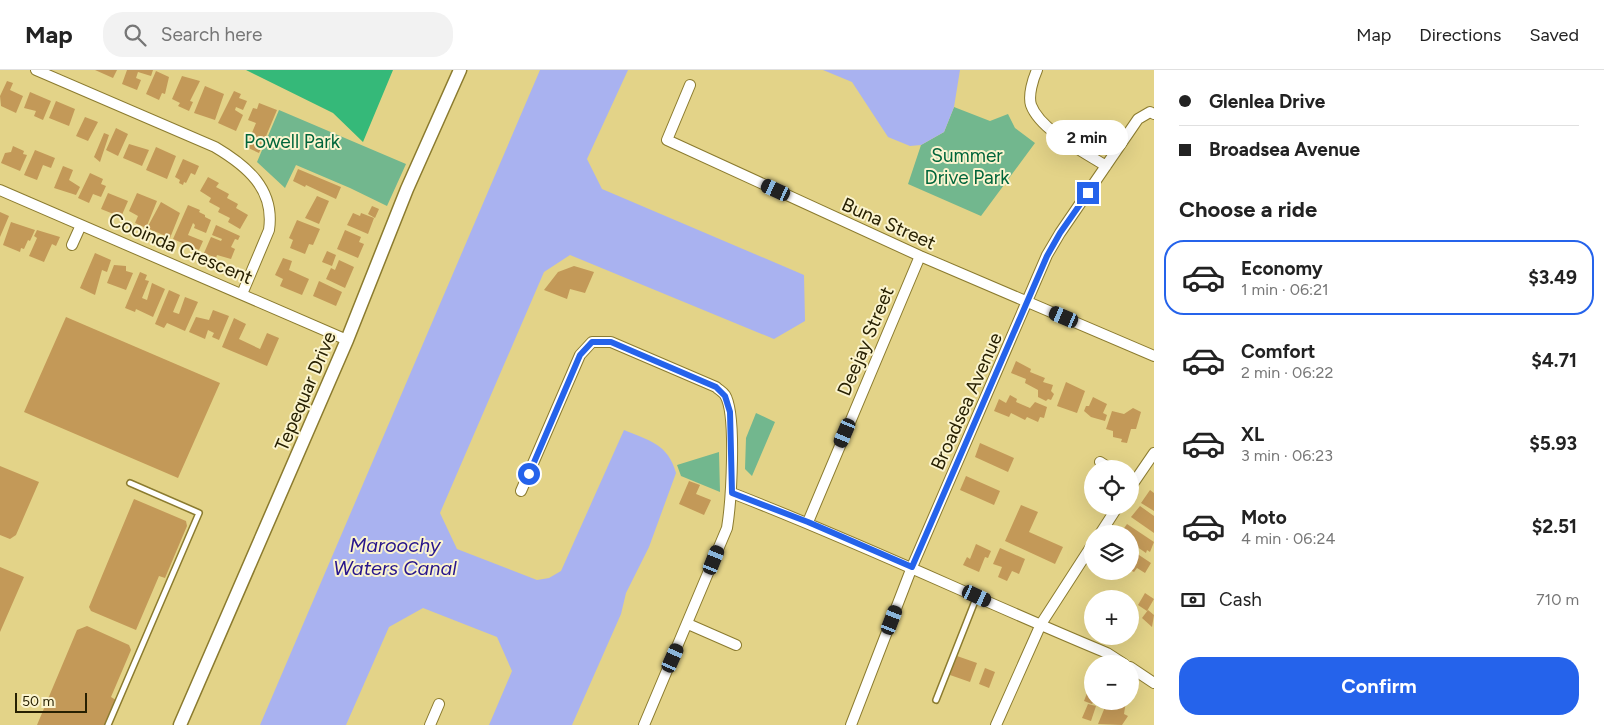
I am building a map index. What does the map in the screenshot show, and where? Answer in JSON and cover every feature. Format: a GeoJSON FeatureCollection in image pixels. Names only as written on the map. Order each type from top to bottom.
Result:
{"type":"FeatureCollection","features":[{"type":"Feature","properties":{"kind":"street"},"geometry":{"type":"LineString","coordinates":[[36,70],[215,148],[227,155],[253,177],[265,193],[271,207],[271,219],[269,230],[242,294]]}},
{"type":"Feature","properties":{"kind":"street","name":"Tepequar Drive"},"geometry":{"type":"LineString","coordinates":[[180,725],[347,340],[407,189],[460,70]]}},
{"type":"Feature","properties":{"kind":"street"},"geometry":{"type":"LineString","coordinates":[[1037,70],[1032,80],[1030,103],[1039,120],[1106,166]]}},
{"type":"Feature","properties":{"kind":"street","name":"Buna Street"},"geometry":{"type":"LineString","coordinates":[[690,85],[667,140],[920,256],[1154,356]]}},
{"type":"Feature","properties":{"kind":"street","name":"Broadsea Avenue"},"geometry":{"type":"LineString","coordinates":[[851,725],[912,567],[1060,233],[1138,119],[1152,112]]}},
{"type":"Feature","properties":{"kind":"street","name":"Cooinda Crescent"},"geometry":{"type":"LineString","coordinates":[[0,190],[347,340]]}},
{"type":"Feature","properties":{"kind":"street"},"geometry":{"type":"LineString","coordinates":[[72,245],[81,225]]}},
{"type":"Feature","properties":{"kind":"street","name":"Deejay Street"},"geometry":{"type":"LineString","coordinates":[[808,522],[920,256]]}},
{"type":"Feature","properties":{"kind":"street"},"geometry":{"type":"LineString","coordinates":[[521,491],[580,355],[592,342],[611,342],[716,387],[725,396],[730,412],[732,493],[727,528],[644,725]]}},
{"type":"Feature","properties":{"kind":"street"},"geometry":{"type":"LineString","coordinates":[[1139,473],[1154,453]]}},
{"type":"Feature","properties":{"kind":"street"},"geometry":{"type":"LineString","coordinates":[[732,493],[808,522],[1110,655]]}},
{"type":"Feature","properties":{"kind":"street"},"geometry":{"type":"LineString","coordinates":[[996,725],[1041,624],[1084,557]]}},
{"type":"Feature","properties":{"kind":"street"},"geometry":{"type":"LineString","coordinates":[[688,624],[736,645]]}},
{"type":"Feature","properties":{"kind":"street"},"geometry":{"type":"LineString","coordinates":[[1139,674],[1154,683]]}},
{"type":"Feature","properties":{"kind":"street"},"geometry":{"type":"LineString","coordinates":[[430,725],[439,704]]}},
{"type":"Feature","properties":{"kind":"lane"},"geometry":{"type":"LineString","coordinates":[[108,725],[199,513],[130,483]]}},
{"type":"Feature","properties":{"kind":"lane"},"geometry":{"type":"LineString","coordinates":[[936,700],[977,596]]}},
{"type":"Feature","properties":{"kind":"green space"},"geometry":{"type":"Polygon","coordinates":[[[246,70],[393,70],[363,142],[333,113],[246,70]]]}},
{"type":"Feature","properties":{"kind":"green space","name":"Summer Drive Park"},"geometry":{"type":"Polygon","coordinates":[[[954,107],[990,121],[1008,114],[1015,128],[1035,143],[981,216],[908,184],[921,145],[944,132],[954,107]]]}},
{"type":"Feature","properties":{"kind":"green space","name":"Powell Park"},"geometry":{"type":"Polygon","coordinates":[[[279,110],[406,164],[387,206],[296,165],[285,188],[257,162],[279,110]]]}},
{"type":"Feature","properties":{"kind":"green space"},"geometry":{"type":"Polygon","coordinates":[[[756,413],[775,422],[752,476],[745,469],[746,438],[756,413]]]}},
{"type":"Feature","properties":{"kind":"green space"},"geometry":{"type":"Polygon","coordinates":[[[719,452],[720,492],[681,476],[677,465],[719,452]]]}},
{"type":"Feature","properties":{"kind":"water","name":"Maroochy Waters Canal"},"geometry":{"type":"Polygon","coordinates":[[[540,70],[628,70],[587,159],[602,189],[804,275],[805,321],[774,339],[570,255],[544,272],[440,513],[457,549],[537,580],[549,578],[561,571],[624,430],[657,445],[673,463],[676,473],[649,547],[626,593],[621,614],[572,725],[489,725],[512,671],[497,637],[423,608],[389,627],[346,725],[260,725],[540,70]]]}},
{"type":"Feature","properties":{"kind":"water"},"geometry":{"type":"Polygon","coordinates":[[[823,70],[960,70],[954,107],[944,132],[921,145],[910,146],[888,137],[852,82],[823,70]]]}},
{"type":"Feature","properties":{"kind":"building"},"geometry":{"type":"Polygon","coordinates":[[[95,70],[117,70],[113,78],[95,70]]]}},
{"type":"Feature","properties":{"kind":"building"},"geometry":{"type":"Polygon","coordinates":[[[127,70],[153,70],[151,76],[138,72],[136,78],[141,80],[137,90],[122,84],[127,70]]]}},
{"type":"Feature","properties":{"kind":"building"},"geometry":{"type":"Polygon","coordinates":[[[156,71],[169,77],[165,94],[162,93],[159,100],[146,94],[156,71]]]}},
{"type":"Feature","properties":{"kind":"building"},"geometry":{"type":"Polygon","coordinates":[[[182,76],[200,81],[190,101],[193,102],[189,111],[178,106],[180,103],[172,99],[182,76]]]}},
{"type":"Feature","properties":{"kind":"building"},"geometry":{"type":"Polygon","coordinates":[[[7,81],[13,83],[10,90],[23,96],[16,113],[1,106],[0,96],[7,81]]]}},
{"type":"Feature","properties":{"kind":"building"},"geometry":{"type":"Polygon","coordinates":[[[205,86],[224,94],[215,120],[194,113],[205,86]]]}},
{"type":"Feature","properties":{"kind":"building"},"geometry":{"type":"Polygon","coordinates":[[[234,91],[241,94],[239,98],[247,101],[243,110],[236,107],[235,110],[243,115],[236,131],[218,123],[234,91]]]}},
{"type":"Feature","properties":{"kind":"building"},"geometry":{"type":"Polygon","coordinates":[[[30,92],[51,101],[43,120],[34,116],[36,111],[24,108],[30,92]]]}},
{"type":"Feature","properties":{"kind":"building"},"geometry":{"type":"Polygon","coordinates":[[[56,101],[75,109],[69,126],[49,118],[56,101]]]}},
{"type":"Feature","properties":{"kind":"building"},"geometry":{"type":"Polygon","coordinates":[[[259,103],[277,110],[259,153],[246,147],[256,123],[248,120],[253,108],[257,109],[259,103]]]}},
{"type":"Feature","properties":{"kind":"building"},"geometry":{"type":"Polygon","coordinates":[[[85,117],[98,122],[88,141],[76,136],[85,117]]]}},
{"type":"Feature","properties":{"kind":"building"},"geometry":{"type":"Polygon","coordinates":[[[116,128],[128,134],[118,156],[106,150],[116,128]]]}},
{"type":"Feature","properties":{"kind":"building"},"geometry":{"type":"Polygon","coordinates":[[[104,133],[109,135],[100,162],[94,157],[104,133]]]}},
{"type":"Feature","properties":{"kind":"building"},"geometry":{"type":"Polygon","coordinates":[[[129,144],[149,150],[142,166],[123,158],[129,144]]]}},
{"type":"Feature","properties":{"kind":"building"},"geometry":{"type":"Polygon","coordinates":[[[13,146],[24,151],[23,154],[27,155],[20,171],[1,163],[5,153],[11,152],[13,146]]]}},
{"type":"Feature","properties":{"kind":"building"},"geometry":{"type":"Polygon","coordinates":[[[156,147],[176,156],[167,179],[146,170],[156,147]]]}},
{"type":"Feature","properties":{"kind":"building"},"geometry":{"type":"Polygon","coordinates":[[[35,150],[55,158],[51,168],[43,165],[37,180],[24,175],[35,150]]]}},
{"type":"Feature","properties":{"kind":"building"},"geometry":{"type":"Polygon","coordinates":[[[183,159],[199,166],[195,175],[191,173],[183,185],[175,177],[183,159]]]}},
{"type":"Feature","properties":{"kind":"building"},"geometry":{"type":"Polygon","coordinates":[[[63,166],[73,170],[69,180],[80,187],[76,195],[54,188],[63,166]]]}},
{"type":"Feature","properties":{"kind":"building"},"geometry":{"type":"Polygon","coordinates":[[[298,169],[341,187],[336,199],[293,181],[298,169]]]}},
{"type":"Feature","properties":{"kind":"building"},"geometry":{"type":"Polygon","coordinates":[[[90,173],[103,179],[101,184],[106,186],[101,197],[93,194],[89,203],[78,198],[90,173]]]}},
{"type":"Feature","properties":{"kind":"building"},"geometry":{"type":"Polygon","coordinates":[[[208,177],[219,183],[216,187],[229,194],[227,198],[238,204],[236,208],[248,215],[240,229],[228,222],[230,218],[218,212],[220,208],[209,202],[211,198],[200,191],[208,177]]]}},
{"type":"Feature","properties":{"kind":"building"},"geometry":{"type":"Polygon","coordinates":[[[108,193],[128,201],[121,217],[101,209],[108,193]]]}},
{"type":"Feature","properties":{"kind":"building"},"geometry":{"type":"Polygon","coordinates":[[[137,193],[157,201],[146,228],[135,223],[138,216],[129,211],[137,193]]]}},
{"type":"Feature","properties":{"kind":"building"},"geometry":{"type":"Polygon","coordinates":[[[317,196],[329,201],[319,224],[305,218],[317,196]]]}},
{"type":"Feature","properties":{"kind":"building"},"geometry":{"type":"Polygon","coordinates":[[[161,202],[180,213],[170,238],[147,228],[161,202]]]}},
{"type":"Feature","properties":{"kind":"building"},"geometry":{"type":"Polygon","coordinates":[[[188,205],[200,210],[199,212],[211,220],[206,233],[194,228],[195,225],[193,223],[188,235],[203,241],[199,250],[173,239],[188,205]]]}},
{"type":"Feature","properties":{"kind":"building"},"geometry":{"type":"Polygon","coordinates":[[[372,206],[379,209],[375,218],[368,214],[372,206]]]}},
{"type":"Feature","properties":{"kind":"building"},"geometry":{"type":"Polygon","coordinates":[[[0,212],[9,216],[0,237],[0,212]]]}},
{"type":"Feature","properties":{"kind":"building"},"geometry":{"type":"Polygon","coordinates":[[[353,213],[360,216],[361,213],[374,218],[368,234],[347,225],[353,213]]]}},
{"type":"Feature","properties":{"kind":"building"},"geometry":{"type":"Polygon","coordinates":[[[297,220],[320,229],[313,245],[309,244],[305,254],[290,248],[293,240],[289,238],[297,220]]]}},
{"type":"Feature","properties":{"kind":"building"},"geometry":{"type":"Polygon","coordinates":[[[11,222],[35,230],[30,241],[28,240],[24,249],[21,248],[20,252],[3,245],[11,222]]]}},
{"type":"Feature","properties":{"kind":"building"},"geometry":{"type":"Polygon","coordinates":[[[216,225],[240,236],[238,240],[235,239],[231,247],[235,249],[231,259],[217,255],[216,258],[204,253],[211,237],[221,241],[222,239],[212,235],[216,225]]]}},
{"type":"Feature","properties":{"kind":"building"},"geometry":{"type":"Polygon","coordinates":[[[37,230],[60,237],[56,246],[52,244],[44,262],[29,256],[37,238],[34,236],[37,230]]]}},
{"type":"Feature","properties":{"kind":"building"},"geometry":{"type":"Polygon","coordinates":[[[345,230],[361,237],[359,242],[364,244],[358,258],[337,249],[345,230]]]}},
{"type":"Feature","properties":{"kind":"building"},"geometry":{"type":"Polygon","coordinates":[[[327,251],[336,255],[332,266],[322,262],[327,251]]]}},
{"type":"Feature","properties":{"kind":"building"},"geometry":{"type":"Polygon","coordinates":[[[95,253],[111,260],[107,272],[102,270],[95,295],[80,288],[95,253]]]}},
{"type":"Feature","properties":{"kind":"building"},"geometry":{"type":"Polygon","coordinates":[[[283,258],[292,261],[289,270],[309,279],[302,295],[280,286],[283,279],[275,275],[283,258]]]}},
{"type":"Feature","properties":{"kind":"building"},"geometry":{"type":"Polygon","coordinates":[[[339,260],[354,267],[345,288],[326,279],[331,268],[335,270],[339,260]]]}},
{"type":"Feature","properties":{"kind":"building"},"geometry":{"type":"Polygon","coordinates":[[[114,265],[126,266],[126,271],[133,273],[126,290],[107,283],[114,265]]]}},
{"type":"Feature","properties":{"kind":"building"},"geometry":{"type":"Polygon","coordinates":[[[574,266],[594,272],[585,293],[570,289],[567,299],[544,290],[558,272],[574,266]]]}},
{"type":"Feature","properties":{"kind":"building"},"geometry":{"type":"Polygon","coordinates":[[[140,272],[147,275],[145,280],[149,281],[142,298],[147,300],[152,283],[165,289],[153,317],[136,309],[135,312],[125,308],[140,272]]]}},
{"type":"Feature","properties":{"kind":"building"},"geometry":{"type":"Polygon","coordinates":[[[319,281],[342,292],[336,306],[313,296],[319,281]]]}},
{"type":"Feature","properties":{"kind":"building"},"geometry":{"type":"Polygon","coordinates":[[[169,290],[180,295],[173,312],[179,314],[185,297],[198,302],[185,331],[167,323],[164,328],[155,324],[169,290]]]}},
{"type":"Feature","properties":{"kind":"building"},"geometry":{"type":"Polygon","coordinates":[[[213,310],[229,316],[219,340],[212,337],[214,333],[208,330],[205,339],[189,332],[196,317],[209,320],[213,310]]]}},
{"type":"Feature","properties":{"kind":"building"},"geometry":{"type":"Polygon","coordinates":[[[66,317],[220,383],[178,478],[24,412],[66,317]]]}},
{"type":"Feature","properties":{"kind":"building"},"geometry":{"type":"Polygon","coordinates":[[[234,318],[246,324],[239,339],[260,349],[267,333],[279,338],[267,366],[222,347],[234,318]]]}},
{"type":"Feature","properties":{"kind":"building"},"geometry":{"type":"Polygon","coordinates":[[[1016,361],[1031,369],[1030,372],[1045,378],[1043,382],[1053,385],[1051,391],[1054,394],[1051,400],[1048,399],[1046,401],[1038,397],[1038,390],[1025,383],[1026,379],[1011,373],[1016,361]]]}},
{"type":"Feature","properties":{"kind":"building"},"geometry":{"type":"Polygon","coordinates":[[[1066,382],[1085,391],[1077,413],[1057,406],[1066,382]]]}},
{"type":"Feature","properties":{"kind":"building"},"geometry":{"type":"Polygon","coordinates":[[[1010,395],[1017,399],[1016,402],[1030,408],[1035,402],[1047,407],[1044,418],[1040,417],[1038,422],[1027,417],[1025,420],[1011,413],[1009,417],[994,411],[999,399],[1006,403],[1010,395]]]}},
{"type":"Feature","properties":{"kind":"building"},"geometry":{"type":"Polygon","coordinates":[[[1093,397],[1107,404],[1103,413],[1107,415],[1105,421],[1091,417],[1084,411],[1086,406],[1089,406],[1093,397]]]}},
{"type":"Feature","properties":{"kind":"building"},"geometry":{"type":"Polygon","coordinates":[[[1133,408],[1141,412],[1136,429],[1131,429],[1127,443],[1121,442],[1122,439],[1113,437],[1113,431],[1106,429],[1112,411],[1124,414],[1133,408]]]}},
{"type":"Feature","properties":{"kind":"building"},"geometry":{"type":"Polygon","coordinates":[[[980,443],[1014,458],[1008,472],[975,457],[980,443]]]}},
{"type":"Feature","properties":{"kind":"building"},"geometry":{"type":"Polygon","coordinates":[[[0,466],[39,482],[16,535],[10,539],[0,535],[0,466]]]}},
{"type":"Feature","properties":{"kind":"building"},"geometry":{"type":"Polygon","coordinates":[[[966,476],[1000,491],[994,505],[960,490],[966,476]]]}},
{"type":"Feature","properties":{"kind":"building"},"geometry":{"type":"Polygon","coordinates":[[[689,481],[700,485],[696,494],[711,500],[704,515],[679,504],[689,481]]]}},
{"type":"Feature","properties":{"kind":"building"},"geometry":{"type":"Polygon","coordinates":[[[1150,490],[1154,493],[1154,511],[1141,503],[1150,490]]]}},
{"type":"Feature","properties":{"kind":"building"},"geometry":{"type":"Polygon","coordinates":[[[134,499],[186,521],[187,526],[165,578],[159,576],[136,630],[91,611],[89,607],[134,499]]]}},
{"type":"Feature","properties":{"kind":"building"},"geometry":{"type":"Polygon","coordinates":[[[1021,505],[1038,512],[1029,532],[1063,547],[1055,564],[1005,541],[1021,505]]]}},
{"type":"Feature","properties":{"kind":"building"},"geometry":{"type":"Polygon","coordinates":[[[1140,506],[1154,516],[1154,533],[1131,517],[1133,515],[1139,515],[1140,506]]]}},
{"type":"Feature","properties":{"kind":"building"},"geometry":{"type":"Polygon","coordinates":[[[1139,532],[1154,542],[1150,552],[1147,550],[1146,553],[1139,548],[1139,532]]]}},
{"type":"Feature","properties":{"kind":"building"},"geometry":{"type":"Polygon","coordinates":[[[976,544],[991,551],[988,558],[985,557],[979,572],[963,565],[967,557],[970,559],[976,544]]]}},
{"type":"Feature","properties":{"kind":"building"},"geometry":{"type":"Polygon","coordinates":[[[1000,548],[1025,559],[1019,574],[1012,571],[1007,581],[998,577],[1002,567],[993,564],[1000,548]]]}},
{"type":"Feature","properties":{"kind":"building"},"geometry":{"type":"Polygon","coordinates":[[[1139,555],[1151,563],[1145,573],[1139,569],[1139,555]]]}},
{"type":"Feature","properties":{"kind":"building"},"geometry":{"type":"Polygon","coordinates":[[[0,567],[24,577],[0,632],[0,567]]]}},
{"type":"Feature","properties":{"kind":"building"},"geometry":{"type":"Polygon","coordinates":[[[1145,593],[1154,599],[1147,611],[1139,606],[1145,593]]]}},
{"type":"Feature","properties":{"kind":"building"},"geometry":{"type":"Polygon","coordinates":[[[1148,610],[1154,615],[1152,627],[1142,618],[1148,610]]]}},
{"type":"Feature","properties":{"kind":"building"},"geometry":{"type":"Polygon","coordinates":[[[87,626],[129,645],[131,650],[111,697],[116,700],[105,725],[37,725],[77,630],[87,626]]]}},
{"type":"Feature","properties":{"kind":"building"},"geometry":{"type":"Polygon","coordinates":[[[957,656],[977,663],[970,682],[950,675],[957,656]]]}},
{"type":"Feature","properties":{"kind":"building"},"geometry":{"type":"Polygon","coordinates":[[[985,668],[995,672],[989,688],[979,684],[985,668]]]}},
{"type":"Feature","properties":{"kind":"building"},"geometry":{"type":"Polygon","coordinates":[[[1085,710],[1095,710],[1091,721],[1082,718],[1085,710]]]}},
{"type":"Feature","properties":{"kind":"building"},"geometry":{"type":"Polygon","coordinates":[[[1104,710],[1125,710],[1124,714],[1128,716],[1122,725],[1098,724],[1104,710]]]}},
{"type":"Feature","properties":{"kind":"route"},"geometry":{"type":"LineString","coordinates":[[529,474],[580,355],[592,342],[611,342],[716,387],[725,396],[730,412],[732,493],[808,522],[912,567],[1047,256],[1060,233],[1088,193]]}}]}
